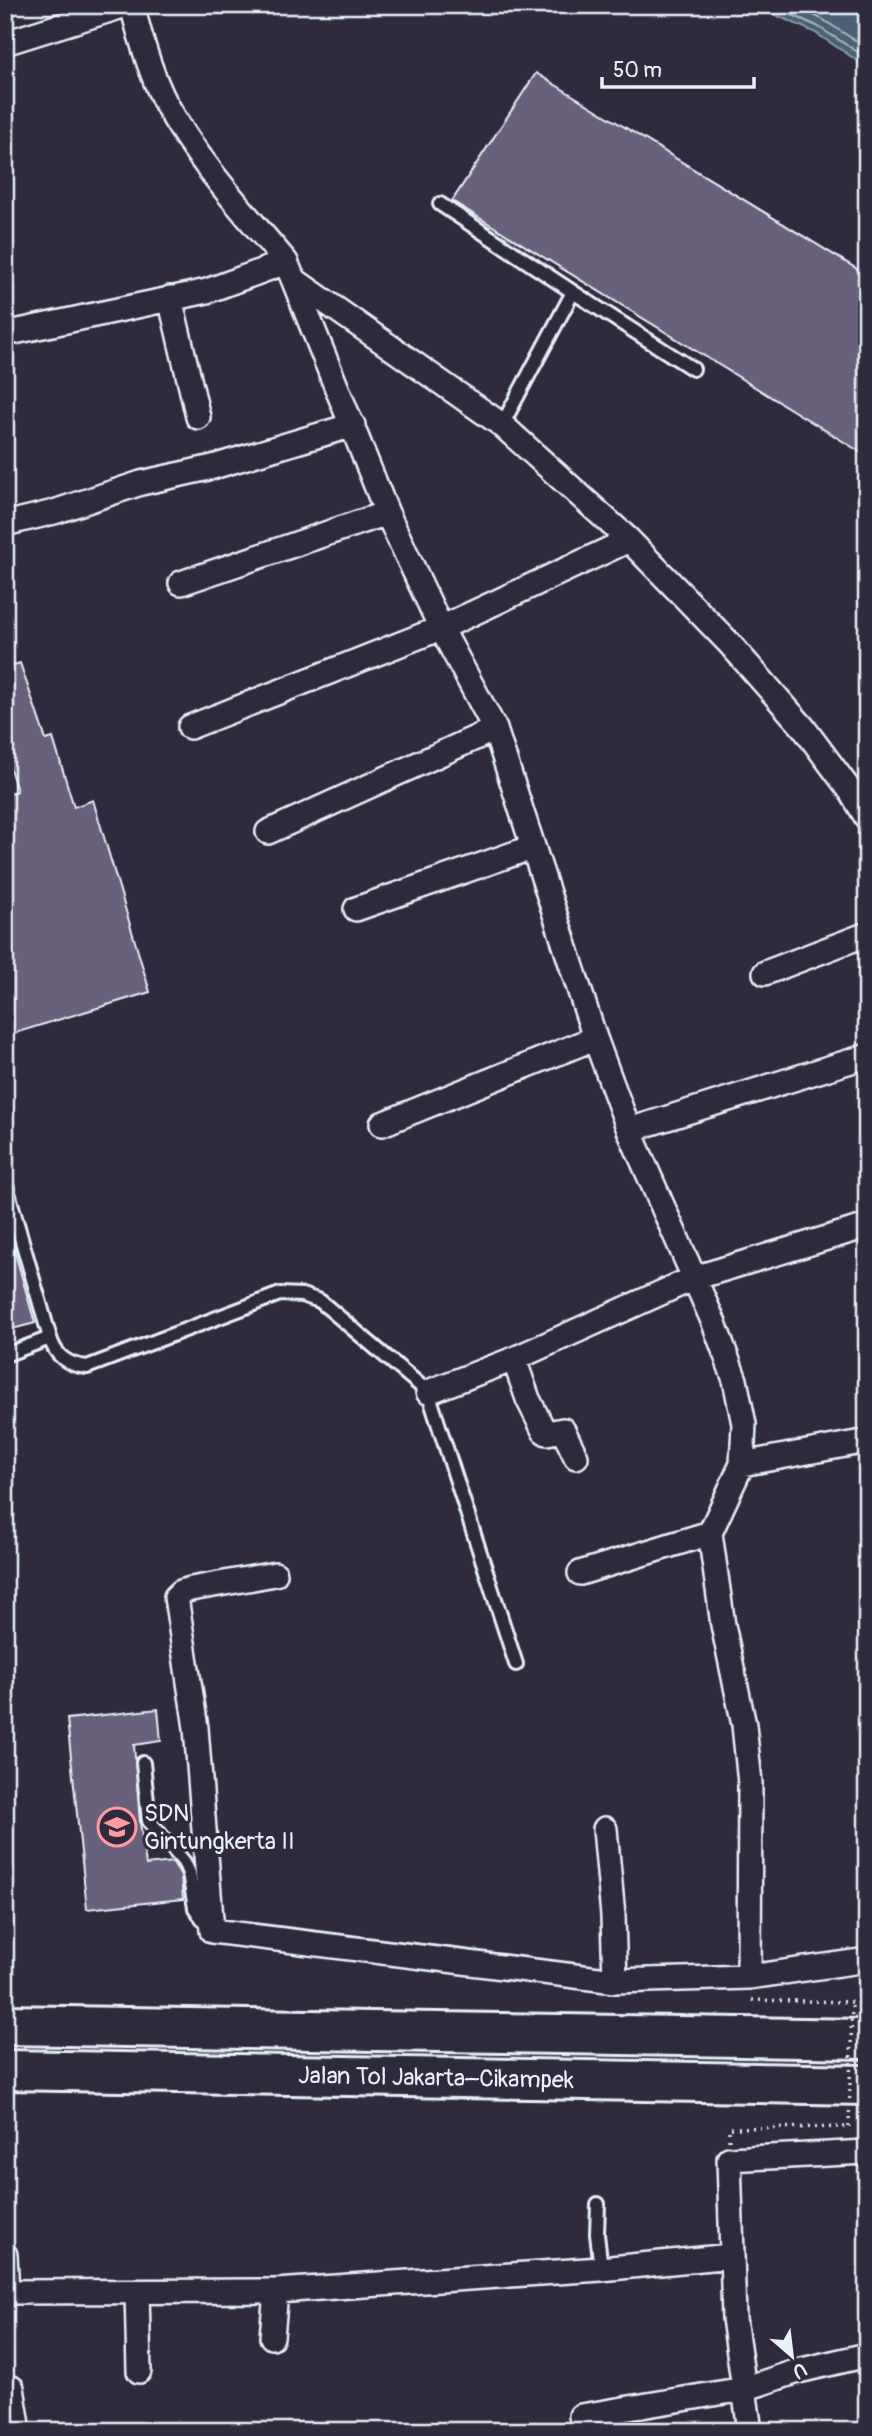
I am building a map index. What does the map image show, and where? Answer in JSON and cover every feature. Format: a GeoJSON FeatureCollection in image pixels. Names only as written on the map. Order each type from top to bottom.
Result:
{"type":"FeatureCollection","features":[{"type":"Feature","properties":{"kind":"highway","name":"Jalan Tol Jakarta–Cikampek"},"geometry":{"type":"LineString","coordinates":[[5,2025],[867,2039]]}},
{"type":"Feature","properties":{"kind":"highway","name":"Jalan Tol Jakarta–Cikampek"},"geometry":{"type":"LineString","coordinates":[[5,2070],[867,2085]]}},
{"type":"Feature","properties":{"kind":"street"},"geometry":{"type":"LineString","coordinates":[[5,43],[126,5]]}},
{"type":"Feature","properties":{"kind":"street"},"geometry":{"type":"LineString","coordinates":[[132,5],[139,34],[164,101],[208,169],[289,270],[502,425],[629,540],[729,643],[803,727],[852,793],[867,818]]}},
{"type":"Feature","properties":{"kind":"street"},"geometry":{"type":"LineString","coordinates":[[5,334],[207,291],[289,270]]}},
{"type":"Feature","properties":{"kind":"street"},"geometry":{"type":"LineString","coordinates":[[289,270],[387,513],[441,628],[495,729],[595,1038],[629,1130],[735,1380],[744,1424],[741,1464],[710,1533],[723,1625],[744,1725],[750,1783],[749,1988]]}},
{"type":"Feature","properties":{"kind":"street"},"geometry":{"type":"LineString","coordinates":[[170,298],[195,361],[198,417]]}},
{"type":"Feature","properties":{"kind":"street"},"geometry":{"type":"LineString","coordinates":[[5,524],[54,512],[141,483],[213,467],[353,425]]}},
{"type":"Feature","properties":{"kind":"street"},"geometry":{"type":"LineString","coordinates":[[181,583],[387,513]]}},
{"type":"Feature","properties":{"kind":"street"},"geometry":{"type":"LineString","coordinates":[[190,727],[441,628],[629,540]]}},
{"type":"Feature","properties":{"kind":"street"},"geometry":{"type":"LineString","coordinates":[[268,832],[495,729]]}},
{"type":"Feature","properties":{"kind":"street"},"geometry":{"type":"LineString","coordinates":[[356,909],[533,847]]}},
{"type":"Feature","properties":{"kind":"street"},"geometry":{"type":"LineString","coordinates":[[765,973],[867,934]]}},
{"type":"Feature","properties":{"kind":"street"},"geometry":{"type":"LineString","coordinates":[[382,1124],[595,1038]]}},
{"type":"Feature","properties":{"kind":"street"},"geometry":{"type":"LineString","coordinates":[[629,1130],[867,1056]]}},
{"type":"Feature","properties":{"kind":"street"},"geometry":{"type":"LineString","coordinates":[[428,1392],[514,1359],[694,1278],[867,1226]]}},
{"type":"Feature","properties":{"kind":"street"},"geometry":{"type":"LineString","coordinates":[[514,1359],[528,1399],[544,1431],[547,1433],[563,1430],[576,1457]]}},
{"type":"Feature","properties":{"kind":"street"},"geometry":{"type":"LineString","coordinates":[[741,1464],[867,1441]]}},
{"type":"Feature","properties":{"kind":"street"},"geometry":{"type":"LineString","coordinates":[[580,1573],[710,1533]]}},
{"type":"Feature","properties":{"kind":"street"},"geometry":{"type":"LineString","coordinates":[[275,1574],[191,1589],[176,1597],[196,1728],[212,1931],[615,1981],[749,1988],[867,1960]]}},
{"type":"Feature","properties":{"kind":"street"},"geometry":{"type":"LineString","coordinates":[[605,1829],[615,1981]]}},
{"type":"Feature","properties":{"kind":"street"},"geometry":{"type":"LineString","coordinates":[[750,2431],[734,2318],[729,2159],[867,2152]]}},
{"type":"Feature","properties":{"kind":"street"},"geometry":{"type":"LineString","coordinates":[[5,2255],[6,2292],[276,2291],[601,2269],[731,2256]]}},
{"type":"Feature","properties":{"kind":"street"},"geometry":{"type":"LineString","coordinates":[[272,2337],[276,2291]]}},
{"type":"Feature","properties":{"kind":"street"},"geometry":{"type":"LineString","coordinates":[[137,2292],[139,2371]]}},
{"type":"Feature","properties":{"kind":"street"},"geometry":{"type":"LineString","coordinates":[[581,2416],[744,2389],[798,2371],[867,2355]]}},
{"type":"Feature","properties":{"kind":"street"},"geometry":{"type":"LineString","coordinates":[[12,2388],[19,2431]]}},
{"type":"Feature","properties":{"kind":"lane"},"geometry":{"type":"LineString","coordinates":[[440,204],[693,369]]}},
{"type":"Feature","properties":{"kind":"lane"},"geometry":{"type":"LineString","coordinates":[[502,425],[573,292]]}},
{"type":"Feature","properties":{"kind":"lane"},"geometry":{"type":"LineString","coordinates":[[5,1182],[54,1350],[74,1366],[87,1367],[280,1294],[302,1295],[320,1301],[428,1392],[516,1664]]}},
{"type":"Feature","properties":{"kind":"lane"},"geometry":{"type":"LineString","coordinates":[[5,1354],[51,1338]]}},
{"type":"Feature","properties":{"kind":"lane"},"geometry":{"type":"LineString","coordinates":[[143,1763],[149,1821],[184,1862],[189,1873],[195,1908],[212,1931]]}},
{"type":"Feature","properties":{"kind":"lane"},"geometry":{"type":"LineString","coordinates":[[598,2204],[597,2234],[601,2269]]}},
{"type":"Feature","properties":{"kind":"path"},"geometry":{"type":"LineString","coordinates":[[729,2128],[849,2127],[852,2002],[749,1988]]}},
{"type":"Feature","properties":{"kind":"water"},"geometry":{"type":"Polygon","coordinates":[[[753,5],[867,5],[867,67],[814,32],[753,5]]]}},
{"type":"Feature","properties":{"kind":"building"},"geometry":{"type":"Polygon","coordinates":[[[536,73],[867,275],[867,456],[452,201],[536,73]]]}},
{"type":"Feature","properties":{"kind":"building"},"geometry":{"type":"Polygon","coordinates":[[[20,663],[46,740],[53,738],[74,807],[93,800],[150,992],[5,1036],[5,795],[17,791],[5,752],[5,668],[20,663]]]}},
{"type":"Feature","properties":{"kind":"building"},"geometry":{"type":"Polygon","coordinates":[[[10,1235],[35,1323],[5,1331],[5,1236],[10,1235]]]}},
{"type":"Feature","properties":{"kind":"building","name":"SDN Gintungkerta II"},"geometry":{"type":"Polygon","coordinates":[[[158,1709],[161,1741],[134,1745],[140,1822],[146,1865],[173,1862],[181,1876],[183,1899],[87,1909],[67,1719],[158,1709]]]}},
{"type":"Feature","properties":{"kind":"place","name":"SDN Gintungkerta II"},"geometry":{"type":"Point","coordinates":[117,1827]}}]}
